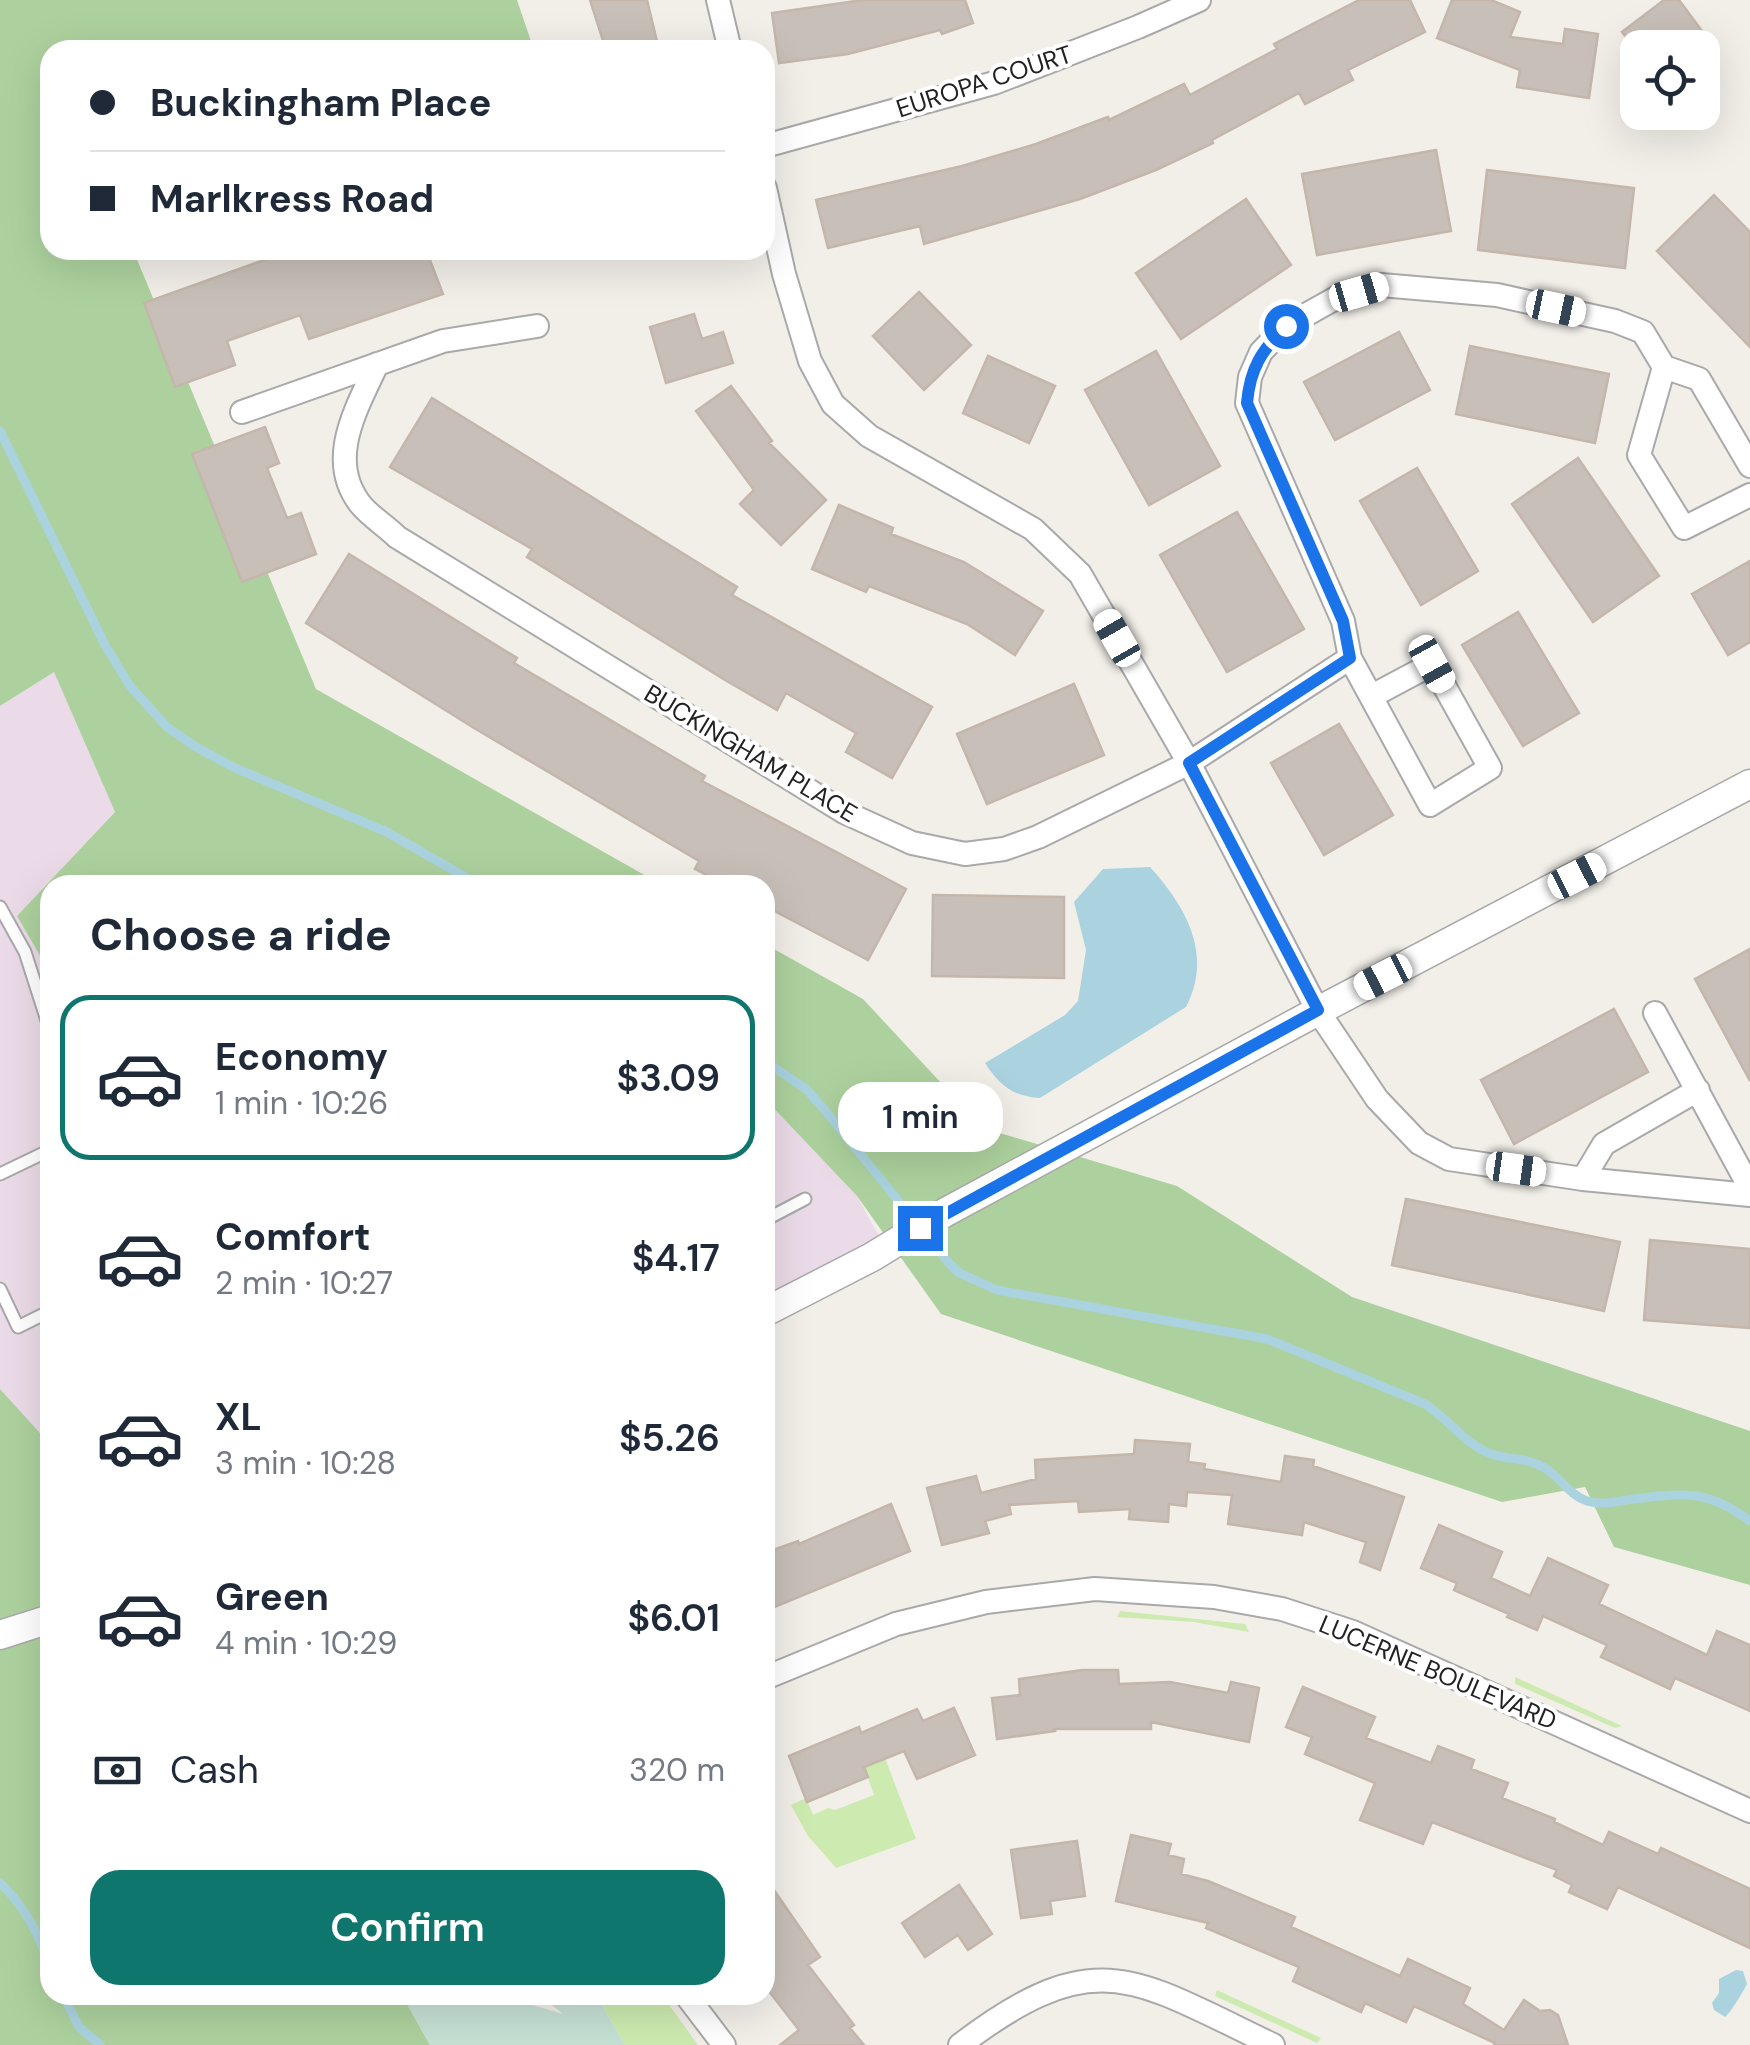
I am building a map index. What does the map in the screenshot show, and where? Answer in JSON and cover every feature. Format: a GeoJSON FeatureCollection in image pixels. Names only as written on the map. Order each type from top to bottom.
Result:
{"type":"FeatureCollection","features":[{"type":"Feature","properties":{"kind":"street"},"geometry":{"type":"LineString","coordinates":[[718,0],[728,40]]}},
{"type":"Feature","properties":{"kind":"street","name":"EUROPA COURT"},"geometry":{"type":"LineString","coordinates":[[775,143],[994,83],[1198,0]]}},
{"type":"Feature","properties":{"kind":"street"},"geometry":{"type":"LineString","coordinates":[[775,233],[810,362],[833,404],[869,436],[1033,528],[1080,574],[1189,763],[1318,1010],[1377,1099],[1419,1143],[1450,1158],[1583,1179],[1750,1192]]}},
{"type":"Feature","properties":{"kind":"street"},"geometry":{"type":"LineString","coordinates":[[1372,696],[1432,664],[1490,768],[1430,805],[1350,658],[1343,621],[1247,403],[1250,377],[1261,352],[1286,326],[1336,298],[1382,285],[1497,295],[1615,320],[1644,332],[1664,367],[1699,379],[1750,466]]}},
{"type":"Feature","properties":{"kind":"street"},"geometry":{"type":"LineString","coordinates":[[242,412],[444,341],[537,326]]}},
{"type":"Feature","properties":{"kind":"street","name":"BUCKINGHAM PLACE"},"geometry":{"type":"LineString","coordinates":[[377,364],[347,430],[345,472],[360,504],[397,537],[844,812],[912,843],[966,854],[1038,837],[1189,763],[1350,658]]}},
{"type":"Feature","properties":{"kind":"street"},"geometry":{"type":"LineString","coordinates":[[1664,367],[1639,455],[1684,528],[1750,495]]}},
{"type":"Feature","properties":{"kind":"street"},"geometry":{"type":"LineString","coordinates":[[775,1307],[1318,1010],[1750,784]]}},
{"type":"Feature","properties":{"kind":"street"},"geometry":{"type":"LineString","coordinates":[[1656,1013],[1750,1192]]}},
{"type":"Feature","properties":{"kind":"street"},"geometry":{"type":"LineString","coordinates":[[1583,1179],[1604,1144],[1698,1090]]}},
{"type":"Feature","properties":{"kind":"street","name":"LUCERNE BOULEVARD"},"geometry":{"type":"LineString","coordinates":[[775,1674],[880,1630],[956,1608],[1071,1590],[1214,1597],[1282,1609],[1365,1636],[1750,1811]]}},
{"type":"Feature","properties":{"kind":"street"},"geometry":{"type":"LineString","coordinates":[[0,1635],[40,1622]]}},
{"type":"Feature","properties":{"kind":"street"},"geometry":{"type":"LineString","coordinates":[[960,2045],[995,2018],[1034,1996],[1066,1983],[1108,1978],[1152,1989],[1273,2045]]}},
{"type":"Feature","properties":{"kind":"street"},"geometry":{"type":"LineString","coordinates":[[694,2005],[724,2045]]}},
{"type":"Feature","properties":{"kind":"lane"},"geometry":{"type":"LineString","coordinates":[[0,907],[25,952],[40,999]]}},
{"type":"Feature","properties":{"kind":"lane"},"geometry":{"type":"LineString","coordinates":[[0,1174],[40,1155]]}},
{"type":"Feature","properties":{"kind":"lane"},"geometry":{"type":"LineString","coordinates":[[775,1215],[805,1199]]}},
{"type":"Feature","properties":{"kind":"lane"},"geometry":{"type":"LineString","coordinates":[[0,1290],[18,1326],[40,1316]]}},
{"type":"Feature","properties":{"kind":"shaded area"},"geometry":{"type":"Polygon","coordinates":[[[54,671],[115,812],[56,875],[40,875],[40,892],[17,916],[40,956],[40,1433],[0,1389],[0,706],[54,671]]]}},
{"type":"Feature","properties":{"kind":"shaded area"},"geometry":{"type":"Polygon","coordinates":[[[775,1110],[857,1196],[885,1247],[775,1304],[775,1110]]]}},
{"type":"Feature","properties":{"kind":"green space"},"geometry":{"type":"Polygon","coordinates":[[[0,0],[517,0],[531,40],[40,40],[40,260],[137,260],[316,689],[644,875],[56,875],[115,812],[54,672],[0,706],[0,0]]]}},
{"type":"Feature","properties":{"kind":"green space"},"geometry":{"type":"Polygon","coordinates":[[[40,892],[40,956],[17,916],[40,892]]]}},
{"type":"Feature","properties":{"kind":"green space"},"geometry":{"type":"Polygon","coordinates":[[[775,950],[863,999],[983,1128],[1177,1186],[1352,1297],[1750,1431],[1750,1585],[1614,1547],[1585,1487],[1502,1502],[941,1314],[857,1196],[775,1110],[775,950]]]}},
{"type":"Feature","properties":{"kind":"green space"},"geometry":{"type":"Polygon","coordinates":[[[0,1389],[40,1433],[40,2005],[408,2005],[430,2045],[0,2045],[0,1389]]]}},
{"type":"Feature","properties":{"kind":"green space"},"geometry":{"type":"Polygon","coordinates":[[[1120,1611],[1245,1624],[1249,1632],[1194,1622],[1117,1617],[1120,1611]]]}},
{"type":"Feature","properties":{"kind":"green space"},"geometry":{"type":"Polygon","coordinates":[[[1515,1677],[1622,1726],[1615,1728],[1515,1684],[1515,1677]]]}},
{"type":"Feature","properties":{"kind":"green space"},"geometry":{"type":"Polygon","coordinates":[[[885,1758],[916,1839],[836,1868],[808,1836],[791,1805],[806,1798],[813,1815],[874,1795],[864,1767],[885,1758]]]}},
{"type":"Feature","properties":{"kind":"green space"},"geometry":{"type":"Polygon","coordinates":[[[1217,1990],[1321,2038],[1317,2043],[1215,1996],[1217,1990]]]}},
{"type":"Feature","properties":{"kind":"green space"},"geometry":{"type":"Polygon","coordinates":[[[408,2005],[533,2005],[563,2014],[552,2005],[602,2005],[625,2045],[430,2045],[408,2005]]]}},
{"type":"Feature","properties":{"kind":"green space"},"geometry":{"type":"Polygon","coordinates":[[[602,2005],[669,2005],[698,2045],[625,2045],[602,2005]]]}},
{"type":"Feature","properties":{"kind":"water"},"geometry":{"type":"Polygon","coordinates":[[[1150,867],[1175,899],[1192,933],[1197,969],[1186,1007],[1040,1098],[1008,1088],[985,1063],[1065,1015],[1078,1001],[1086,950],[1074,902],[1103,869],[1150,867]]]}},
{"type":"Feature","properties":{"kind":"water"},"geometry":{"type":"Polygon","coordinates":[[[1736,1970],[1743,1971],[1747,1984],[1725,2017],[1714,2010],[1712,2003],[1719,1993],[1719,1979],[1736,1970]]]}},
{"type":"Feature","properties":{"kind":"building"},"geometry":{"type":"Polygon","coordinates":[[[590,0],[647,0],[657,40],[603,40],[590,0]]]}},
{"type":"Feature","properties":{"kind":"building"},"geometry":{"type":"Polygon","coordinates":[[[863,0],[965,0],[973,23],[942,34],[940,30],[848,54],[779,63],[772,13],[863,0]]]}},
{"type":"Feature","properties":{"kind":"building"},"geometry":{"type":"Polygon","coordinates":[[[1359,0],[1410,0],[1425,32],[1348,70],[1353,80],[1305,104],[1299,93],[1212,140],[1213,143],[1080,199],[924,244],[920,226],[828,248],[816,200],[962,166],[1036,144],[1108,117],[1109,120],[1184,84],[1190,95],[1277,49],[1274,44],[1359,0]]]}},
{"type":"Feature","properties":{"kind":"building"},"geometry":{"type":"Polygon","coordinates":[[[1452,0],[1491,0],[1520,12],[1510,37],[1563,44],[1565,29],[1598,34],[1589,98],[1517,87],[1520,70],[1437,38],[1452,0]]]}},
{"type":"Feature","properties":{"kind":"building"},"geometry":{"type":"Polygon","coordinates":[[[1664,0],[1679,0],[1701,30],[1625,30],[1664,0]]]}},
{"type":"Feature","properties":{"kind":"building"},"geometry":{"type":"Polygon","coordinates":[[[1436,150],[1451,231],[1317,255],[1302,174],[1436,150]]]}},
{"type":"Feature","properties":{"kind":"building"},"geometry":{"type":"Polygon","coordinates":[[[1487,170],[1634,188],[1625,268],[1478,250],[1487,170]]]}},
{"type":"Feature","properties":{"kind":"building"},"geometry":{"type":"Polygon","coordinates":[[[1714,195],[1750,232],[1750,347],[1657,251],[1714,195]]]}},
{"type":"Feature","properties":{"kind":"building"},"geometry":{"type":"Polygon","coordinates":[[[1246,199],[1291,265],[1181,339],[1136,273],[1246,199]]]}},
{"type":"Feature","properties":{"kind":"building"},"geometry":{"type":"Polygon","coordinates":[[[264,260],[430,260],[443,294],[309,339],[300,315],[227,341],[235,365],[175,387],[144,303],[264,260]]]}},
{"type":"Feature","properties":{"kind":"building"},"geometry":{"type":"Polygon","coordinates":[[[919,292],[971,345],[924,390],[873,336],[919,292]]]}},
{"type":"Feature","properties":{"kind":"building"},"geometry":{"type":"Polygon","coordinates":[[[694,314],[702,339],[723,332],[733,363],[666,383],[650,327],[694,314]]]}},
{"type":"Feature","properties":{"kind":"building"},"geometry":{"type":"Polygon","coordinates":[[[1399,332],[1430,390],[1335,440],[1304,382],[1399,332]]]}},
{"type":"Feature","properties":{"kind":"building"},"geometry":{"type":"Polygon","coordinates":[[[1470,346],[1609,374],[1595,443],[1456,414],[1470,346]]]}},
{"type":"Feature","properties":{"kind":"building"},"geometry":{"type":"Polygon","coordinates":[[[1156,351],[1220,466],[1149,505],[1085,390],[1156,351]]]}},
{"type":"Feature","properties":{"kind":"building"},"geometry":{"type":"Polygon","coordinates":[[[988,356],[1055,386],[1029,443],[963,413],[988,356]]]}},
{"type":"Feature","properties":{"kind":"building"},"geometry":{"type":"Polygon","coordinates":[[[731,386],[772,441],[769,443],[826,500],[781,545],[740,504],[754,490],[696,411],[731,386]]]}},
{"type":"Feature","properties":{"kind":"building"},"geometry":{"type":"Polygon","coordinates":[[[432,398],[737,587],[732,595],[932,707],[892,778],[846,752],[856,733],[786,693],[777,710],[527,557],[532,549],[390,467],[432,398]]]}},
{"type":"Feature","properties":{"kind":"building"},"geometry":{"type":"Polygon","coordinates":[[[265,427],[279,463],[267,468],[287,518],[301,513],[316,554],[242,582],[192,454],[265,427]]]}},
{"type":"Feature","properties":{"kind":"building"},"geometry":{"type":"Polygon","coordinates":[[[1578,458],[1659,576],[1593,622],[1512,504],[1578,458]]]}},
{"type":"Feature","properties":{"kind":"building"},"geometry":{"type":"Polygon","coordinates":[[[1417,468],[1478,571],[1421,605],[1360,501],[1417,468]]]}},
{"type":"Feature","properties":{"kind":"building"},"geometry":{"type":"Polygon","coordinates":[[[839,505],[893,528],[891,534],[964,562],[1043,611],[1015,655],[967,624],[869,586],[866,592],[812,569],[839,505]]]}},
{"type":"Feature","properties":{"kind":"building"},"geometry":{"type":"Polygon","coordinates":[[[1237,512],[1304,629],[1227,672],[1160,555],[1237,512]]]}},
{"type":"Feature","properties":{"kind":"building"},"geometry":{"type":"Polygon","coordinates":[[[349,554],[517,658],[514,663],[705,776],[702,781],[906,889],[868,960],[775,911],[775,875],[707,875],[695,869],[699,861],[306,623],[349,554]]]}},
{"type":"Feature","properties":{"kind":"building"},"geometry":{"type":"Polygon","coordinates":[[[1750,561],[1750,642],[1728,655],[1692,594],[1750,561]]]}},
{"type":"Feature","properties":{"kind":"building"},"geometry":{"type":"Polygon","coordinates":[[[1518,612],[1579,713],[1523,746],[1462,645],[1518,612]]]}},
{"type":"Feature","properties":{"kind":"building"},"geometry":{"type":"Polygon","coordinates":[[[1074,684],[1104,755],[987,804],[957,734],[1074,684]]]}},
{"type":"Feature","properties":{"kind":"building"},"geometry":{"type":"Polygon","coordinates":[[[1339,724],[1393,815],[1324,855],[1271,763],[1339,724]]]}},
{"type":"Feature","properties":{"kind":"building"},"geometry":{"type":"Polygon","coordinates":[[[933,895],[1064,897],[1064,978],[932,976],[933,895]]]}},
{"type":"Feature","properties":{"kind":"building"},"geometry":{"type":"Polygon","coordinates":[[[1750,949],[1750,1081],[1695,979],[1750,949]]]}},
{"type":"Feature","properties":{"kind":"building"},"geometry":{"type":"Polygon","coordinates":[[[1614,1009],[1648,1072],[1514,1144],[1481,1080],[1614,1009]]]}},
{"type":"Feature","properties":{"kind":"building"},"geometry":{"type":"Polygon","coordinates":[[[1406,1199],[1620,1242],[1604,1311],[1392,1265],[1406,1199]]]}},
{"type":"Feature","properties":{"kind":"building"},"geometry":{"type":"Polygon","coordinates":[[[1650,1240],[1750,1249],[1750,1328],[1644,1320],[1650,1240]]]}},
{"type":"Feature","properties":{"kind":"building"},"geometry":{"type":"Polygon","coordinates":[[[1135,1440],[1190,1444],[1188,1462],[1205,1464],[1204,1469],[1281,1482],[1285,1456],[1314,1460],[1313,1466],[1404,1497],[1380,1570],[1360,1562],[1366,1542],[1304,1522],[1302,1535],[1228,1524],[1232,1495],[1187,1492],[1186,1506],[1169,1504],[1168,1522],[1129,1519],[1130,1509],[1079,1512],[1078,1501],[1009,1505],[1011,1514],[985,1521],[989,1533],[942,1545],[927,1488],[976,1476],[981,1493],[1036,1479],[1035,1460],[1134,1454],[1135,1440]]]}},
{"type":"Feature","properties":{"kind":"building"},"geometry":{"type":"Polygon","coordinates":[[[891,1504],[910,1551],[775,1607],[775,1549],[798,1541],[799,1544],[891,1504]]]}},
{"type":"Feature","properties":{"kind":"building"},"geometry":{"type":"Polygon","coordinates":[[[1439,1525],[1502,1552],[1491,1578],[1530,1596],[1548,1558],[1608,1585],[1599,1604],[1707,1655],[1717,1631],[1750,1645],[1750,1711],[1675,1678],[1670,1689],[1601,1657],[1607,1645],[1543,1616],[1537,1630],[1454,1590],[1457,1583],[1421,1568],[1439,1525]]]}},
{"type":"Feature","properties":{"kind":"building"},"geometry":{"type":"Polygon","coordinates":[[[1082,1670],[1118,1670],[1119,1684],[1170,1682],[1228,1693],[1231,1682],[1259,1688],[1249,1742],[1151,1722],[1151,1729],[1054,1729],[997,1739],[992,1698],[1020,1695],[1019,1679],[1082,1670]]]}},
{"type":"Feature","properties":{"kind":"building"},"geometry":{"type":"Polygon","coordinates":[[[1303,1687],[1375,1717],[1366,1738],[1431,1763],[1438,1746],[1474,1760],[1471,1769],[1508,1783],[1502,1798],[1555,1819],[1554,1822],[1603,1845],[1609,1832],[1658,1854],[1661,1848],[1750,1889],[1750,1948],[1618,1887],[1607,1909],[1569,1892],[1572,1885],[1554,1876],[1557,1870],[1432,1822],[1423,1844],[1360,1820],[1375,1783],[1305,1754],[1312,1737],[1286,1727],[1303,1687]]]}},
{"type":"Feature","properties":{"kind":"building"},"geometry":{"type":"Polygon","coordinates":[[[954,1708],[975,1755],[917,1779],[904,1751],[864,1767],[868,1777],[807,1802],[789,1756],[859,1727],[861,1733],[917,1709],[923,1721],[954,1708]]]}},
{"type":"Feature","properties":{"kind":"building"},"geometry":{"type":"Polygon","coordinates":[[[1131,1835],[1171,1844],[1168,1855],[1184,1859],[1181,1874],[1295,1917],[1291,1927],[1400,1976],[1408,1959],[1470,1988],[1463,2004],[1504,2030],[1524,2000],[1540,2011],[1550,2010],[1558,2015],[1568,2045],[1494,2045],[1414,2006],[1406,2022],[1365,2003],[1361,2012],[1293,1981],[1299,1967],[1206,1928],[1208,1923],[1116,1901],[1131,1835]]]}},
{"type":"Feature","properties":{"kind":"building"},"geometry":{"type":"Polygon","coordinates":[[[1077,1841],[1085,1896],[1050,1901],[1052,1914],[1021,1918],[1011,1850],[1077,1841]]]}},
{"type":"Feature","properties":{"kind":"building"},"geometry":{"type":"Polygon","coordinates":[[[959,1885],[992,1934],[968,1950],[958,1935],[925,1957],[902,1923],[959,1885]]]}},
{"type":"Feature","properties":{"kind":"building"},"geometry":{"type":"Polygon","coordinates":[[[775,1892],[820,1957],[808,1965],[854,2025],[850,2028],[864,2045],[780,2045],[799,2030],[775,1999],[775,1892]]]}},
{"type":"Feature","properties":{"kind":"waterway"},"geometry":{"type":"LineString","coordinates":[[0,431],[105,645],[130,686],[167,727],[235,768],[387,832],[462,875]]}},
{"type":"Feature","properties":{"kind":"waterway"},"geometry":{"type":"LineString","coordinates":[[775,1068],[806,1089],[959,1273],[997,1290],[1267,1339],[1425,1404],[1478,1447],[1493,1455],[1538,1464],[1587,1501],[1694,1496],[1721,1503],[1750,1521]]}},
{"type":"Feature","properties":{"kind":"waterway"},"geometry":{"type":"LineString","coordinates":[[0,1883],[17,1901],[40,1940]]}},
{"type":"Feature","properties":{"kind":"waterway"},"geometry":{"type":"LineString","coordinates":[[68,2005],[79,2027],[100,2045]]}},
{"type":"Feature","properties":{"kind":"route"},"geometry":{"type":"LineString","coordinates":[[920,1228],[1318,1010],[1189,763],[1350,658],[1343,621],[1247,403],[1250,377],[1261,352],[1286,326]]}}]}
